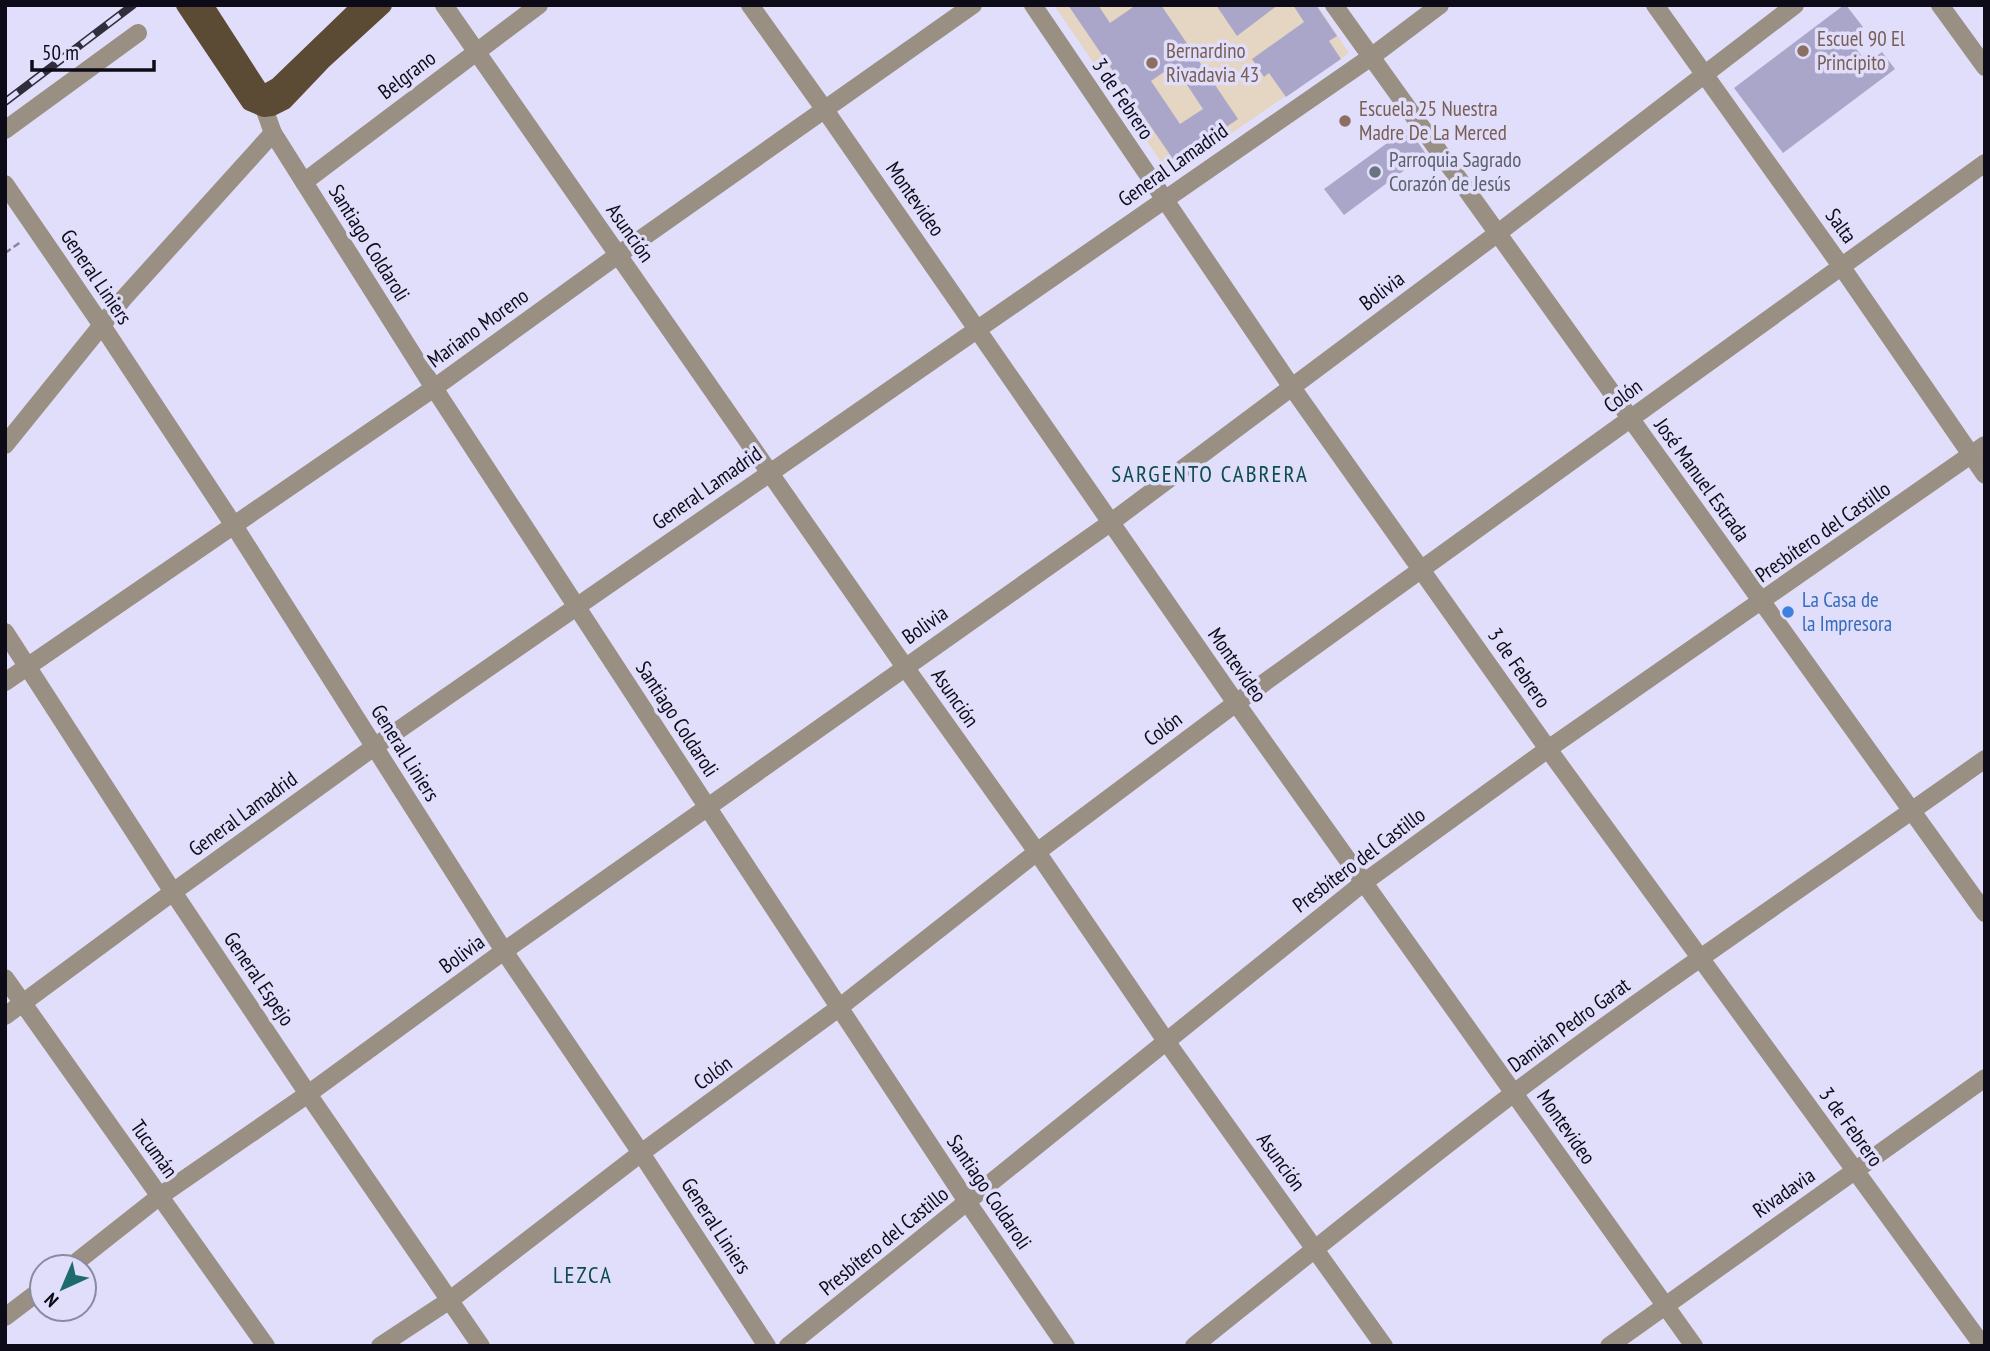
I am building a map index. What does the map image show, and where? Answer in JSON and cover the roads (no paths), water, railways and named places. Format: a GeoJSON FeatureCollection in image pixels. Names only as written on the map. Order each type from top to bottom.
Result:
{"type":"FeatureCollection","features":[{"type":"Feature","properties":{"kind":"main road","name":"Santiago Coldaroli"},"geometry":{"type":"LineString","coordinates":[[185,5],[250,103],[263,102],[204,5]]}},
{"type":"Feature","properties":{"kind":"main road"},"geometry":{"type":"LineString","coordinates":[[362,5],[263,102],[272,107],[284,101],[323,60],[383,5]]}},
{"type":"Feature","properties":{"kind":"street","name":"Asunción"},"geometry":{"type":"LineString","coordinates":[[444,5],[769,473],[1037,852],[1166,1041],[1384,1346]]}},
{"type":"Feature","properties":{"kind":"street","name":"Belgrano"},"geometry":{"type":"LineString","coordinates":[[304,182],[539,5]]}},
{"type":"Feature","properties":{"kind":"street","name":"Montevideo"},"geometry":{"type":"LineString","coordinates":[[750,5],[1236,703],[1694,1346]]}},
{"type":"Feature","properties":{"kind":"street","name":"Mariano Moreno"},"geometry":{"type":"LineString","coordinates":[[5,682],[434,387],[973,5]]}},
{"type":"Feature","properties":{"kind":"street","name":"3 de Febrero"},"geometry":{"type":"LineString","coordinates":[[1032,5],[1163,200],[1548,750],[1983,1346]]}},
{"type":"Feature","properties":{"kind":"street","name":"José Manuel Estrada"},"geometry":{"type":"LineString","coordinates":[[1334,5],[1985,913]]}},
{"type":"Feature","properties":{"kind":"street","name":"General Lamadrid"},"geometry":{"type":"LineString","coordinates":[[5,1016],[374,747],[1371,57],[1440,5]]}},
{"type":"Feature","properties":{"kind":"street","name":"Salta"},"geometry":{"type":"LineString","coordinates":[[1656,5],[1842,266],[1978,450],[1985,475]]}},
{"type":"Feature","properties":{"kind":"street","name":"Bolivia"},"geometry":{"type":"LineString","coordinates":[[88,1253],[160,1196],[309,1094],[504,951],[1110,523],[1498,233],[1795,5]]}},
{"type":"Feature","properties":{"kind":"street"},"geometry":{"type":"LineString","coordinates":[[1940,5],[1985,67]]}},
{"type":"Feature","properties":{"kind":"street"},"geometry":{"type":"LineString","coordinates":[[5,130],[138,33]]}},
{"type":"Feature","properties":{"kind":"street","name":"Santiago Coldaroli"},"geometry":{"type":"LineString","coordinates":[[263,102],[273,133],[434,387],[968,1203],[1066,1346]]}},
{"type":"Feature","properties":{"kind":"street"},"geometry":{"type":"LineString","coordinates":[[5,445],[100,326],[273,133]]}},
{"type":"Feature","properties":{"kind":"street","name":"Colón"},"geometry":{"type":"LineString","coordinates":[[380,1346],[450,1300],[641,1153],[840,1007],[1037,852],[1236,703],[1985,163]]}},
{"type":"Feature","properties":{"kind":"street","name":"General Liniers"},"geometry":{"type":"LineString","coordinates":[[5,184],[233,524],[504,951],[767,1346]]}},
{"type":"Feature","properties":{"kind":"street","name":"Presbítero del Castillo"},"geometry":{"type":"LineString","coordinates":[[788,1346],[1363,883],[1548,750],[1978,450]]}},
{"type":"Feature","properties":{"kind":"street","name":"General Espejo"},"geometry":{"type":"LineString","coordinates":[[5,632],[173,891],[481,1346]]}},
{"type":"Feature","properties":{"kind":"street","name":"Damián Pedro Garat"},"geometry":{"type":"LineString","coordinates":[[1194,1346],[1514,1093],[1700,958],[1985,759]]}},
{"type":"Feature","properties":{"kind":"street","name":"Tucumán"},"geometry":{"type":"LineString","coordinates":[[5,978],[267,1346]]}},
{"type":"Feature","properties":{"kind":"street","name":"Rivadavia"},"geometry":{"type":"LineString","coordinates":[[1609,1346],[1985,1078]]}},
{"type":"Feature","properties":{"kind":"street"},"geometry":{"type":"LineString","coordinates":[[5,1317],[28,1300]]}},
{"type":"Feature","properties":{"kind":"railway"},"geometry":{"type":"LineString","coordinates":[[5,102],[133,5]]}},
{"type":"Feature","properties":{"kind":"place","name":"Escuel 90 El Principito"},"geometry":{"type":"Point","coordinates":[1803,51]}},
{"type":"Feature","properties":{"kind":"place","name":"Bernardino Rivadavia 43"},"geometry":{"type":"Point","coordinates":[1152,63]}},
{"type":"Feature","properties":{"kind":"place","name":"Escuela 25 Nuestra Madre De La Merced"},"geometry":{"type":"Point","coordinates":[1345,121]}},
{"type":"Feature","properties":{"kind":"place","name":"Parroquia Sagrado Corazón de Jesús"},"geometry":{"type":"Point","coordinates":[1375,172]}},
{"type":"Feature","properties":{"kind":"place","name":"La Casa de la Impresora"},"geometry":{"type":"Point","coordinates":[1788,612]}},
{"type":"Feature","properties":{"kind":"district","name":"SARGENTO CABRERA"},"geometry":{"type":"Point","coordinates":[1210,474]}},
{"type":"Feature","properties":{"kind":"district","name":"LEZCA"},"geometry":{"type":"Point","coordinates":[583,1275]}}]}
